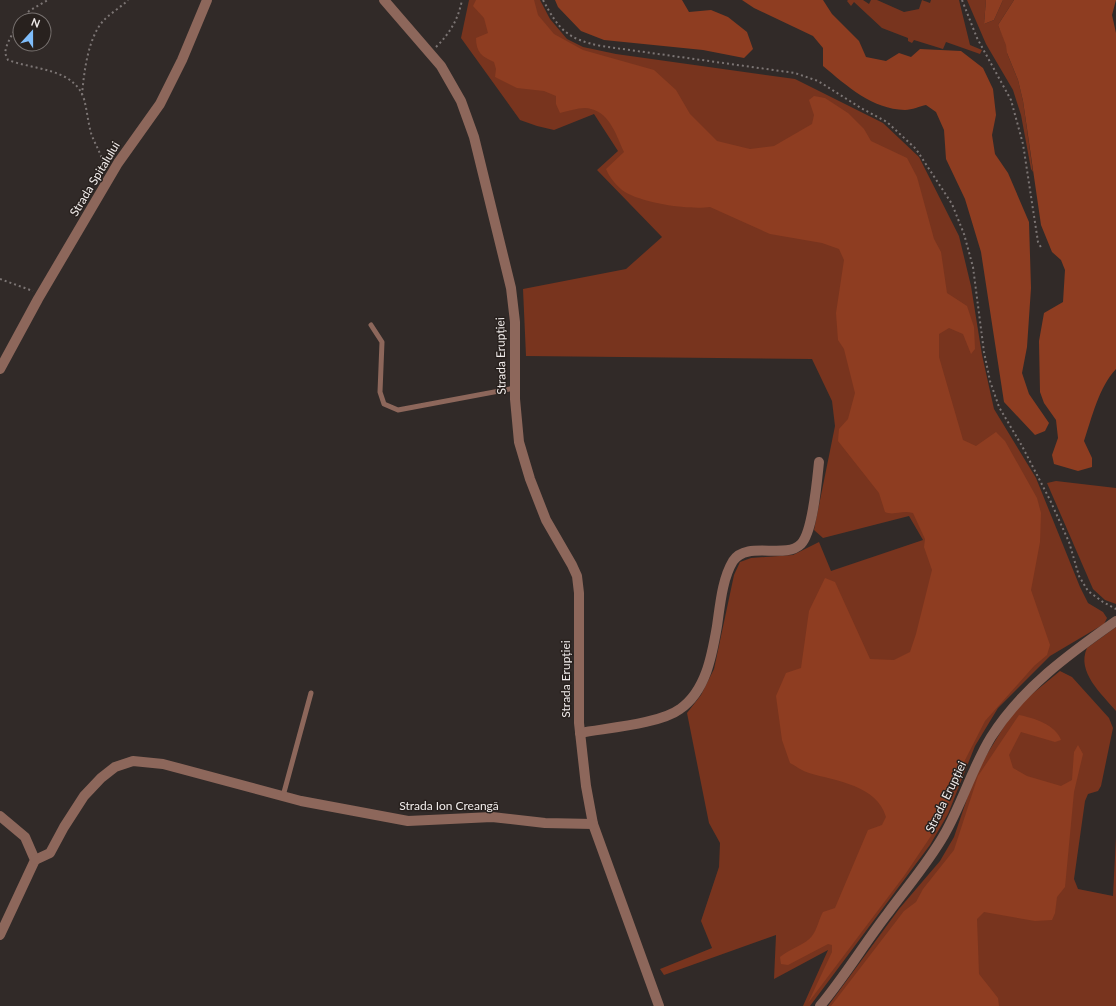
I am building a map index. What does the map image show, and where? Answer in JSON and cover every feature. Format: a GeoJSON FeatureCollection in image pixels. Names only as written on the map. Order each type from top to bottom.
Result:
{"type":"FeatureCollection","features":[{"type":"Feature","properties":{"kind":"street","name":"Strada Spitalului"},"geometry":{"type":"LineString","coordinates":[[0,369],[40,295],[118,163],[160,104],[182,60],[208,0]]}},
{"type":"Feature","properties":{"kind":"street","name":"Strada Erupției"},"geometry":{"type":"LineString","coordinates":[[384,0],[441,66],[461,101],[474,137],[497,224],[511,288],[515,322],[515,388],[519,442],[530,480],[546,520],[577,576],[579,593],[580,733],[586,786],[593,824],[659,1006]]}},
{"type":"Feature","properties":{"kind":"street","name":"Strada Erupției"},"geometry":{"type":"LineString","coordinates":[[580,733],[651,720],[679,710],[688,702],[703,680],[710,664],[725,581],[733,562],[738,556],[747,552],[790,549],[802,543],[808,532],[819,462]]}},
{"type":"Feature","properties":{"kind":"street","name":"Strada Erupției"},"geometry":{"type":"LineString","coordinates":[[820,1006],[888,913],[917,877],[944,834],[991,737],[1018,700],[1077,648],[1116,621]]}},
{"type":"Feature","properties":{"kind":"street","name":"Strada Ion Creangă"},"geometry":{"type":"LineString","coordinates":[[35,860],[50,853],[64,827],[84,796],[101,778],[122,763],[133,761],[163,764],[283,796],[350,811],[408,821],[492,817],[545,823],[593,824]]}},
{"type":"Feature","properties":{"kind":"street"},"geometry":{"type":"LineString","coordinates":[[0,816],[25,837],[35,860],[0,935]]}},
{"type":"Feature","properties":{"kind":"lane"},"geometry":{"type":"LineString","coordinates":[[371,324],[382,342],[380,392],[384,404],[390,407],[398,410],[515,388]]}},
{"type":"Feature","properties":{"kind":"lane"},"geometry":{"type":"LineString","coordinates":[[283,796],[311,693]]}},
{"type":"Feature","properties":{"kind":"path"},"geometry":{"type":"LineString","coordinates":[[27,12],[48,0]]}},
{"type":"Feature","properties":{"kind":"path"},"geometry":{"type":"LineString","coordinates":[[82,96],[84,71],[94,36],[104,21],[128,0]]}},
{"type":"Feature","properties":{"kind":"path"},"geometry":{"type":"LineString","coordinates":[[430,52],[454,26],[462,0]]}},
{"type":"Feature","properties":{"kind":"path"},"geometry":{"type":"LineString","coordinates":[[543,0],[552,18],[563,30],[580,41],[601,46],[795,73],[818,81],[861,108],[887,122],[916,149],[952,204],[964,234],[973,267],[984,352],[990,381],[999,407],[1022,446],[1050,500],[1069,542],[1079,576],[1088,591],[1116,609]]}},
{"type":"Feature","properties":{"kind":"path"},"geometry":{"type":"LineString","coordinates":[[962,0],[977,38],[1011,100],[1023,144],[1038,242],[1042,250]]}},
{"type":"Feature","properties":{"kind":"path"},"geometry":{"type":"LineString","coordinates":[[12,33],[5,53],[8,60],[60,74],[72,81],[80,90],[92,135],[102,156],[108,181]]}},
{"type":"Feature","properties":{"kind":"path"},"geometry":{"type":"LineString","coordinates":[[0,279],[40,295]]}},
{"type":"Feature","properties":{"kind":"shaded area"},"geometry":{"type":"Polygon","coordinates":[[[469,0],[540,0],[550,19],[567,39],[583,47],[616,54],[795,79],[883,123],[919,157],[959,236],[971,286],[982,355],[994,409],[1036,478],[1080,587],[1088,603],[1103,612],[1107,618],[1104,624],[1050,656],[998,708],[975,746],[948,814],[930,845],[810,1006],[803,1006],[828,950],[774,979],[776,935],[664,975],[660,969],[712,948],[701,921],[719,867],[720,843],[709,823],[687,713],[701,695],[714,669],[734,575],[740,562],[751,558],[793,555],[819,542],[831,571],[923,540],[909,516],[823,538],[814,530],[835,426],[832,401],[812,359],[526,356],[523,289],[626,269],[662,237],[597,170],[618,151],[594,114],[554,130],[520,120],[461,38],[469,0]]]}},
{"type":"Feature","properties":{"kind":"shaded area"},"geometry":{"type":"Polygon","coordinates":[[[476,0],[534,0],[538,15],[554,34],[583,50],[654,70],[676,90],[690,114],[717,141],[750,149],[774,146],[812,124],[814,115],[809,100],[814,96],[825,98],[848,113],[864,129],[871,141],[907,158],[917,177],[934,239],[941,252],[947,293],[967,306],[974,327],[975,349],[971,354],[963,334],[949,328],[939,334],[939,357],[963,440],[976,446],[996,432],[1005,441],[1037,498],[1041,513],[1040,542],[1031,590],[1050,645],[1047,655],[1034,666],[985,721],[965,760],[947,807],[935,830],[904,876],[808,1003],[832,952],[832,945],[828,944],[788,965],[781,964],[780,957],[810,939],[814,934],[823,912],[835,908],[868,830],[882,825],[886,817],[881,806],[865,791],[843,782],[806,772],[790,763],[782,740],[776,696],[786,673],[801,668],[809,611],[825,578],[835,582],[870,659],[894,660],[910,652],[932,570],[924,547],[925,539],[913,513],[885,512],[879,493],[838,441],[839,429],[848,419],[855,393],[844,349],[838,340],[836,313],[844,260],[839,249],[822,243],[770,234],[710,207],[701,208],[666,205],[633,196],[622,190],[611,179],[606,169],[624,152],[612,126],[603,115],[598,111],[588,108],[560,113],[556,104],[556,96],[544,91],[517,88],[495,77],[496,69],[494,62],[480,53],[476,43],[476,38],[488,33],[484,18],[473,6],[476,0]]]}},
{"type":"Feature","properties":{"kind":"shaded area"},"geometry":{"type":"Polygon","coordinates":[[[555,0],[682,0],[689,12],[711,10],[728,17],[747,32],[753,49],[744,58],[703,50],[604,40],[581,31],[558,7],[555,0]]]}},
{"type":"Feature","properties":{"kind":"shaded area"},"geometry":{"type":"Polygon","coordinates":[[[742,0],[823,0],[832,14],[859,41],[866,57],[886,61],[899,53],[911,57],[920,49],[961,51],[983,68],[993,89],[996,115],[992,135],[995,154],[1008,173],[1029,222],[1031,288],[1027,347],[1022,373],[1029,394],[1049,423],[1045,431],[1035,435],[1004,402],[981,252],[965,199],[946,159],[944,130],[936,112],[926,105],[905,110],[893,109],[871,101],[841,81],[823,66],[823,48],[813,36],[754,8],[742,0]]]}},
{"type":"Feature","properties":{"kind":"shaded area"},"geometry":{"type":"Polygon","coordinates":[[[863,0],[869,4],[871,0],[877,0],[904,12],[919,9],[922,0],[930,3],[931,0],[959,0],[970,45],[982,50],[980,54],[946,42],[943,49],[914,40],[912,43],[908,41],[908,38],[882,28],[854,2],[851,6],[847,1],[863,0]]]}},
{"type":"Feature","properties":{"kind":"shaded area"},"geometry":{"type":"Polygon","coordinates":[[[967,0],[986,0],[984,24],[994,20],[1003,0],[1014,0],[998,25],[1007,45],[1007,53],[1018,80],[1023,101],[1033,172],[1031,169],[1021,115],[1013,90],[986,44],[967,0]]]}},
{"type":"Feature","properties":{"kind":"shaded area"},"geometry":{"type":"Polygon","coordinates":[[[986,0],[1003,0],[994,20],[984,24],[986,0]]]}},
{"type":"Feature","properties":{"kind":"shaded area"},"geometry":{"type":"Polygon","coordinates":[[[1014,0],[1116,0],[1112,15],[1116,33],[1116,369],[1105,384],[1101,393],[1084,441],[1092,458],[1092,467],[1078,471],[1054,464],[1052,455],[1058,438],[1056,420],[1044,403],[1040,392],[1039,341],[1044,313],[1063,302],[1065,270],[1061,260],[1052,252],[1041,225],[1023,101],[1018,80],[998,25],[1014,0]]]}},
{"type":"Feature","properties":{"kind":"shaded area"},"geometry":{"type":"Polygon","coordinates":[[[1056,481],[1116,488],[1116,604],[1105,600],[1093,589],[1047,483],[1056,481]]]}},
{"type":"Feature","properties":{"kind":"shaded area"},"geometry":{"type":"Polygon","coordinates":[[[1116,627],[1116,711],[1092,682],[1085,666],[1085,657],[1087,648],[1116,627]]]}},
{"type":"Feature","properties":{"kind":"shaded area"},"geometry":{"type":"Polygon","coordinates":[[[1060,671],[1072,677],[1109,718],[1113,728],[1101,786],[1098,791],[1088,794],[1085,801],[1074,879],[1078,889],[1113,896],[1116,837],[1116,1006],[828,1006],[899,909],[940,861],[954,837],[976,772],[1008,720],[1021,703],[1060,671]]]}},
{"type":"Feature","properties":{"kind":"shaded area"},"geometry":{"type":"Polygon","coordinates":[[[1019,715],[1044,723],[1054,730],[1061,740],[1055,742],[1021,732],[1009,755],[1013,768],[1027,776],[1061,786],[1072,780],[1074,752],[1078,745],[1083,754],[1074,792],[1065,887],[1057,897],[1055,913],[1052,920],[1035,921],[984,912],[977,919],[979,974],[998,998],[999,1006],[831,1006],[904,911],[916,902],[923,889],[954,850],[978,776],[1019,715]]]}}]}
